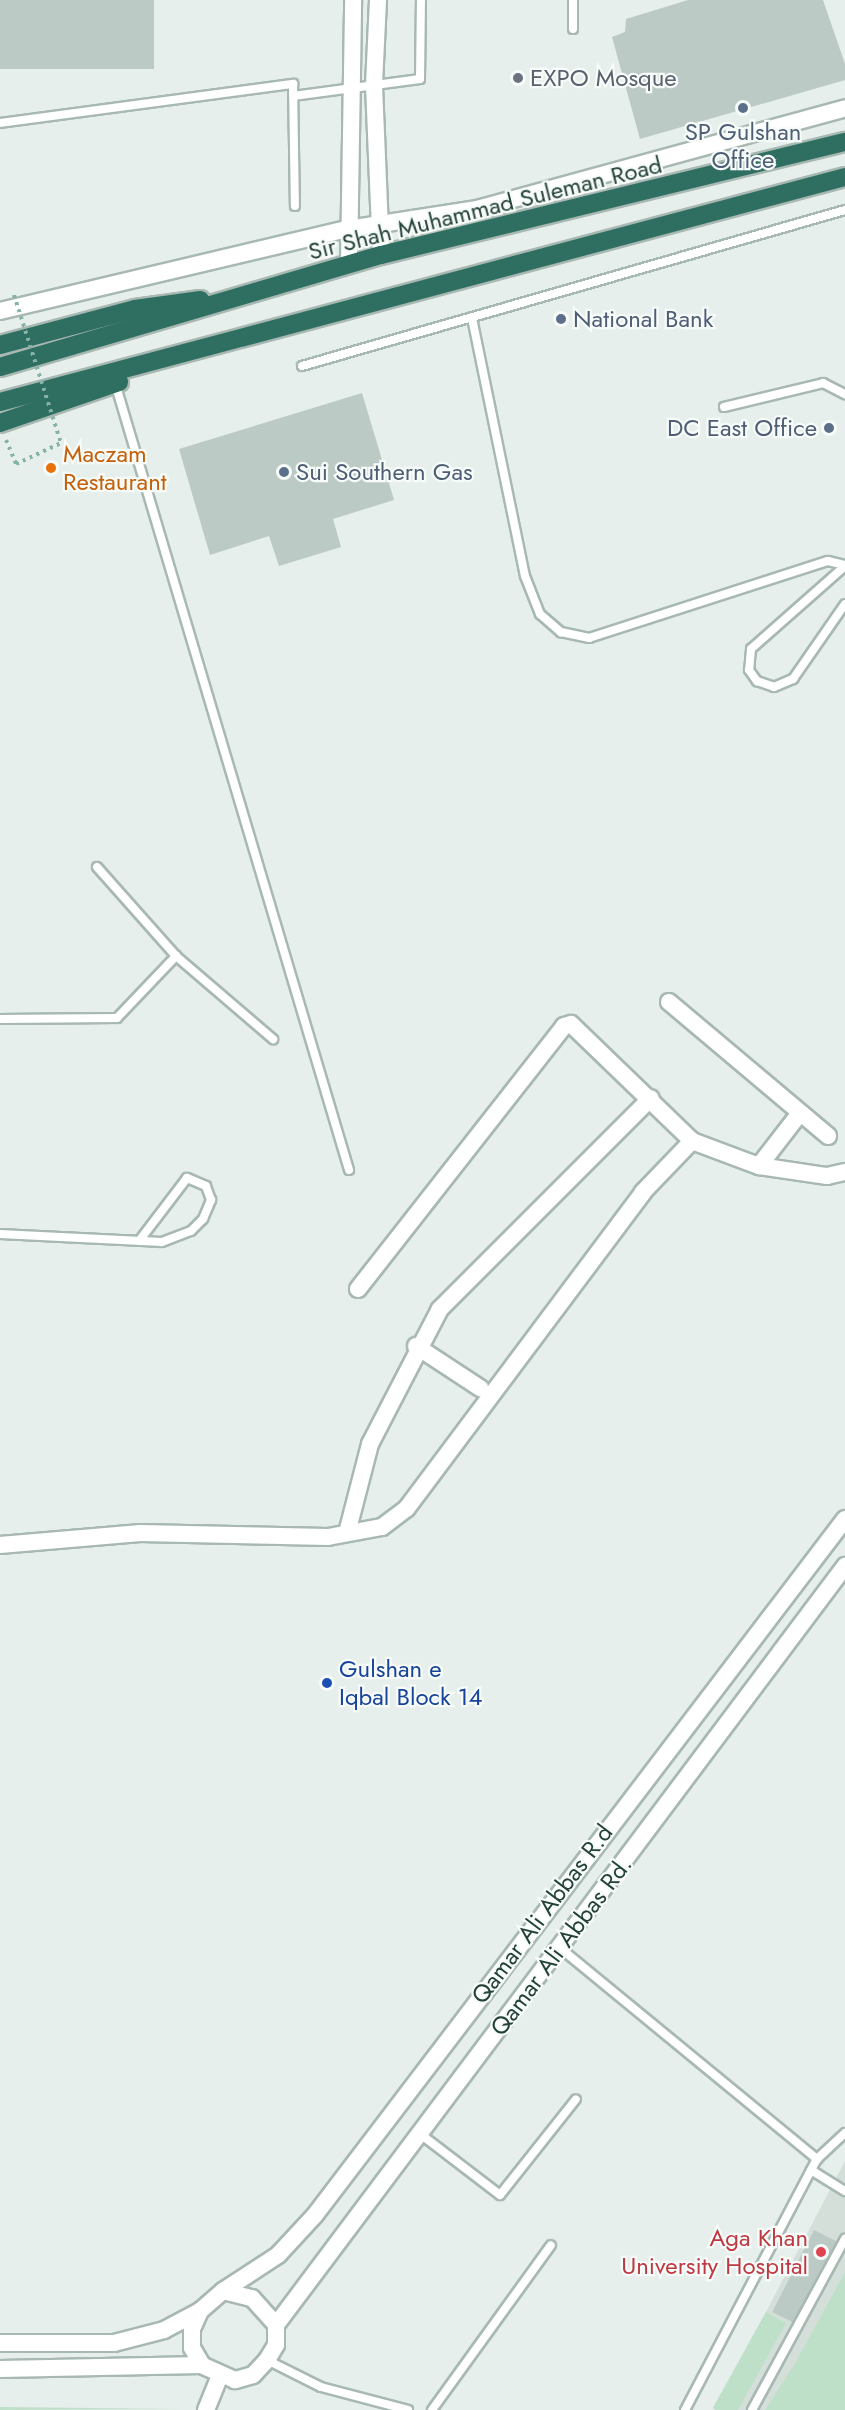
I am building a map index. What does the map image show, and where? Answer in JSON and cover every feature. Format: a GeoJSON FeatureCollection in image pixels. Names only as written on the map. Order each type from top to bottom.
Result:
{"type":"FeatureCollection","features":[{"type":"Feature","properties":{"kind":"highway","name":"Sir Shah Muhammad Suleman Road"},"geometry":{"type":"LineString","coordinates":[[0,367],[264,292],[381,255],[845,142]]}},
{"type":"Feature","properties":{"kind":"highway"},"geometry":{"type":"LineString","coordinates":[[0,402],[845,177]]}},
{"type":"Feature","properties":{"kind":"highway"},"geometry":{"type":"LineString","coordinates":[[0,345],[135,309],[264,292]]}},
{"type":"Feature","properties":{"kind":"highway"},"geometry":{"type":"LineString","coordinates":[[2,429],[115,383],[263,333]]}},
{"type":"Feature","properties":{"kind":"street"},"geometry":{"type":"LineString","coordinates":[[349,264],[353,0]]}},
{"type":"Feature","properties":{"kind":"street"},"geometry":{"type":"LineString","coordinates":[[378,0],[374,86],[381,255]]}},
{"type":"Feature","properties":{"kind":"street"},"geometry":{"type":"LineString","coordinates":[[0,311],[348,229],[477,209],[845,108]]}},
{"type":"Feature","properties":{"kind":"street"},"geometry":{"type":"LineString","coordinates":[[817,183],[845,184]]}},
{"type":"Feature","properties":{"kind":"street"},"geometry":{"type":"LineString","coordinates":[[669,1002],[828,1136]]}},
{"type":"Feature","properties":{"kind":"street"},"geometry":{"type":"LineString","coordinates":[[358,1288],[564,1026],[579,1027],[692,1141],[759,1166],[827,1176],[845,1172]]}},
{"type":"Feature","properties":{"kind":"street"},"geometry":{"type":"LineString","coordinates":[[347,1533],[370,1444],[416,1346],[440,1309],[651,1098]]}},
{"type":"Feature","properties":{"kind":"street"},"geometry":{"type":"LineString","coordinates":[[759,1166],[800,1113]]}},
{"type":"Feature","properties":{"kind":"street"},"geometry":{"type":"LineString","coordinates":[[0,1545],[140,1533],[347,1533],[382,1527],[407,1508],[643,1192],[692,1141]]}},
{"type":"Feature","properties":{"kind":"street"},"geometry":{"type":"LineString","coordinates":[[416,1346],[480,1388]]}},
{"type":"Feature","properties":{"kind":"street","name":"Qamar Ali Abbas R.d"},"geometry":{"type":"LineString","coordinates":[[223,2291],[278,2255],[315,2215],[845,1519]]}},
{"type":"Feature","properties":{"kind":"street","name":"Qamar Ali Abbas Rd."},"geometry":{"type":"LineString","coordinates":[[276,2325],[845,1566]]}},
{"type":"Feature","properties":{"kind":"street"},"geometry":{"type":"LineString","coordinates":[[0,2343],[114,2343],[164,2330],[200,2311],[223,2291],[252,2298],[276,2325],[276,2345],[267,2360],[253,2375],[220,2376],[202,2365],[192,2348],[192,2329],[200,2311]]}},
{"type":"Feature","properties":{"kind":"street"},"geometry":{"type":"LineString","coordinates":[[0,2369],[202,2365]]}},
{"type":"Feature","properties":{"kind":"street"},"geometry":{"type":"LineString","coordinates":[[206,2410],[220,2376]]}},
{"type":"Feature","properties":{"kind":"lane"},"geometry":{"type":"LineString","coordinates":[[293,96],[420,80],[421,0]]}},
{"type":"Feature","properties":{"kind":"lane"},"geometry":{"type":"LineString","coordinates":[[573,0],[573,29]]}},
{"type":"Feature","properties":{"kind":"lane"},"geometry":{"type":"LineString","coordinates":[[0,123],[292,84],[295,206]]}},
{"type":"Feature","properties":{"kind":"lane"},"geometry":{"type":"LineString","coordinates":[[302,366],[845,210]]}},
{"type":"Feature","properties":{"kind":"lane"},"geometry":{"type":"LineString","coordinates":[[472,318],[525,576],[540,614],[561,632],[589,638],[828,561],[845,565]]}},
{"type":"Feature","properties":{"kind":"lane"},"geometry":{"type":"LineString","coordinates":[[115,383],[349,1170]]}},
{"type":"Feature","properties":{"kind":"lane"},"geometry":{"type":"LineString","coordinates":[[724,407],[823,383],[845,394]]}},
{"type":"Feature","properties":{"kind":"lane"},"geometry":{"type":"LineString","coordinates":[[845,565],[751,649],[749,670],[757,681],[774,687],[793,679],[845,604]]}},
{"type":"Feature","properties":{"kind":"lane"},"geometry":{"type":"LineString","coordinates":[[98,867],[176,956],[273,1039]]}},
{"type":"Feature","properties":{"kind":"lane"},"geometry":{"type":"LineString","coordinates":[[0,1019],[117,1018],[176,956]]}},
{"type":"Feature","properties":{"kind":"lane"},"geometry":{"type":"LineString","coordinates":[[0,1233],[139,1241],[162,1242],[191,1231],[211,1200],[207,1186],[187,1178],[139,1241]]}},
{"type":"Feature","properties":{"kind":"lane"},"geometry":{"type":"LineString","coordinates":[[560,1948],[817,2160]]}},
{"type":"Feature","properties":{"kind":"lane"},"geometry":{"type":"LineString","coordinates":[[418,2133],[500,2195],[576,2099]]}},
{"type":"Feature","properties":{"kind":"lane"},"geometry":{"type":"LineString","coordinates":[[685,2410],[811,2170],[817,2160],[845,2133]]}},
{"type":"Feature","properties":{"kind":"lane"},"geometry":{"type":"LineString","coordinates":[[811,2170],[845,2191]]}},
{"type":"Feature","properties":{"kind":"lane"},"geometry":{"type":"LineString","coordinates":[[752,2410],[845,2239]]}},
{"type":"Feature","properties":{"kind":"lane"},"geometry":{"type":"LineString","coordinates":[[432,2410],[551,2245]]}},
{"type":"Feature","properties":{"kind":"lane"},"geometry":{"type":"LineString","coordinates":[[267,2360],[321,2387],[408,2410]]}},
{"type":"Feature","properties":{"kind":"path"},"geometry":{"type":"LineString","coordinates":[[2,429],[16,464],[61,443],[14,296]]}},
{"type":"Feature","properties":{"kind":"shaded area","name":"Aga Khan University Hospital"},"geometry":{"type":"Polygon","coordinates":[[[845,2161],[845,2410],[715,2410],[766,2312],[845,2161]]]}},
{"type":"Feature","properties":{"kind":"green space"},"geometry":{"type":"Polygon","coordinates":[[[845,2272],[845,2410],[765,2410],[794,2365],[845,2272]]]}},
{"type":"Feature","properties":{"kind":"green space"},"geometry":{"type":"Polygon","coordinates":[[[766,2312],[786,2323],[738,2410],[713,2408],[766,2312]]]}},
{"type":"Feature","properties":{"kind":"green space"},"geometry":{"type":"Polygon","coordinates":[[[0,2407],[182,2409],[0,2410],[0,2407]]]}},
{"type":"Feature","properties":{"kind":"building"},"geometry":{"type":"Polygon","coordinates":[[[0,0],[154,0],[154,69],[0,69],[0,0]]]}},
{"type":"Feature","properties":{"kind":"building"},"geometry":{"type":"Polygon","coordinates":[[[688,0],[823,0],[845,64],[845,80],[640,139],[612,37],[625,32],[626,19],[688,0]]]}},
{"type":"Feature","properties":{"kind":"building"},"geometry":{"type":"Polygon","coordinates":[[[362,393],[394,500],[333,519],[341,547],[279,566],[269,536],[210,555],[179,449],[362,393]]]}},
{"type":"Feature","properties":{"kind":"building"},"geometry":{"type":"Polygon","coordinates":[[[814,2230],[836,2241],[795,2323],[772,2312],[814,2230]]]}},
{"type":"Feature","properties":{"kind":"place","name":"EXPO Mosque"},"geometry":{"type":"Point","coordinates":[518,78]}},
{"type":"Feature","properties":{"kind":"place","name":"SP Gulshan Office"},"geometry":{"type":"Point","coordinates":[743,108]}},
{"type":"Feature","properties":{"kind":"place","name":"National Bank"},"geometry":{"type":"Point","coordinates":[561,319]}},
{"type":"Feature","properties":{"kind":"place","name":"DC East Office"},"geometry":{"type":"Point","coordinates":[829,428]}},
{"type":"Feature","properties":{"kind":"place","name":"Maczam Restaurant"},"geometry":{"type":"Point","coordinates":[51,468]}},
{"type":"Feature","properties":{"kind":"place","name":"Sui Southern Gas"},"geometry":{"type":"Point","coordinates":[284,472]}},
{"type":"Feature","properties":{"kind":"place","name":"Gulshan e Iqbal Block 14"},"geometry":{"type":"Point","coordinates":[327,1683]}},
{"type":"Feature","properties":{"kind":"place","name":"Aga Khan University Hospital"},"geometry":{"type":"Point","coordinates":[821,2252]}}]}
